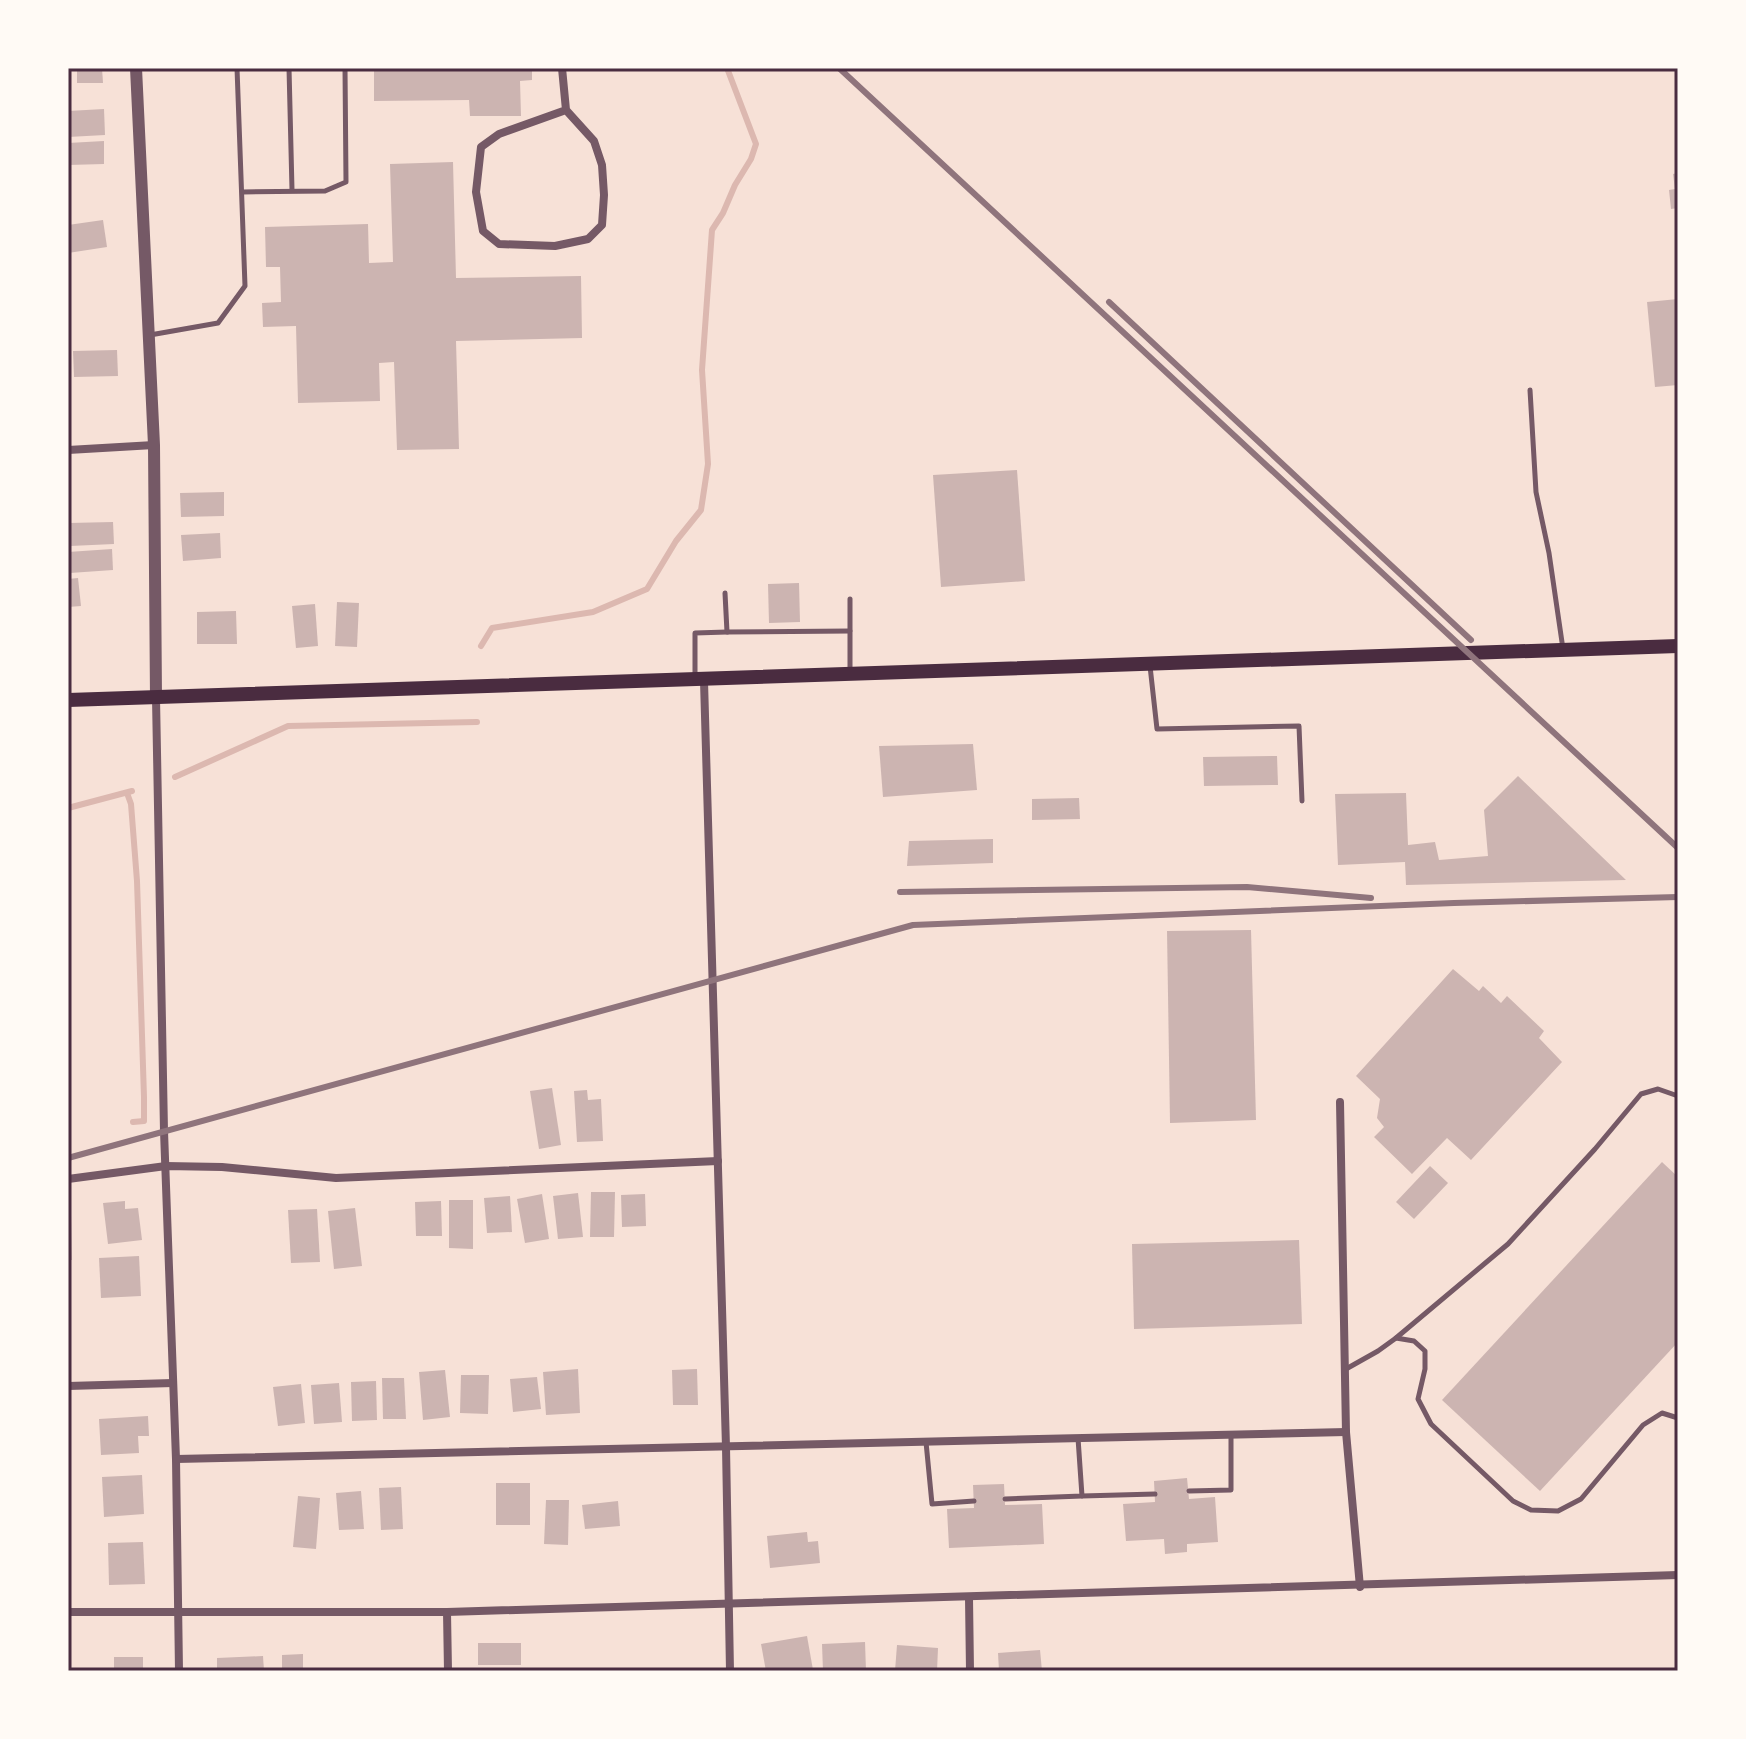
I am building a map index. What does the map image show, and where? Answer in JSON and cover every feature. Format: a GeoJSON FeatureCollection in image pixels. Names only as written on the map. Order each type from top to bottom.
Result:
{"type":"FeatureCollection","features":[{"type":"Feature","properties":{"kind":"main road"},"geometry":{"type":"LineString","coordinates":[[68,700],[1678,646]]}},
{"type":"Feature","properties":{"kind":"street"},"geometry":{"type":"LineString","coordinates":[[136,68],[154,445],[156,698],[179,1671]]}},
{"type":"Feature","properties":{"kind":"street"},"geometry":{"type":"LineString","coordinates":[[562,68],[566,110],[594,141],[602,165],[602,225],[588,239],[577,242],[555,246],[499,244],[483,231],[476,192],[481,147],[499,134],[566,110]]}},
{"type":"Feature","properties":{"kind":"street"},"geometry":{"type":"LineString","coordinates":[[68,450],[154,445]]}},
{"type":"Feature","properties":{"kind":"street"},"geometry":{"type":"LineString","coordinates":[[699,681],[718,1161],[730,1671]]}},
{"type":"Feature","properties":{"kind":"street"},"geometry":{"type":"LineString","coordinates":[[1340,1102],[1346,1432],[1360,1587]]}},
{"type":"Feature","properties":{"kind":"street"},"geometry":{"type":"LineString","coordinates":[[68,1179],[166,1166],[222,1167],[336,1178],[718,1161]]}},
{"type":"Feature","properties":{"kind":"street"},"geometry":{"type":"LineString","coordinates":[[68,1386],[173,1383]]}},
{"type":"Feature","properties":{"kind":"street"},"geometry":{"type":"LineString","coordinates":[[176,1459],[1346,1432]]}},
{"type":"Feature","properties":{"kind":"street"},"geometry":{"type":"LineString","coordinates":[[68,1612],[447,1612],[728,1606],[1678,1575]]}},
{"type":"Feature","properties":{"kind":"street"},"geometry":{"type":"LineString","coordinates":[[969,1598],[970,1671]]}},
{"type":"Feature","properties":{"kind":"street"},"geometry":{"type":"LineString","coordinates":[[447,1612],[448,1671]]}},
{"type":"Feature","properties":{"kind":"lane"},"geometry":{"type":"LineString","coordinates":[[149,335],[218,323],[245,286],[237,68]]}},
{"type":"Feature","properties":{"kind":"lane"},"geometry":{"type":"LineString","coordinates":[[289,68],[292,190]]}},
{"type":"Feature","properties":{"kind":"lane"},"geometry":{"type":"LineString","coordinates":[[243,192],[325,191],[346,182],[345,68]]}},
{"type":"Feature","properties":{"kind":"lane"},"geometry":{"type":"LineString","coordinates":[[1530,390],[1536,492],[1549,553],[1563,650]]}},
{"type":"Feature","properties":{"kind":"lane"},"geometry":{"type":"LineString","coordinates":[[725,593],[727,632]]}},
{"type":"Feature","properties":{"kind":"lane"},"geometry":{"type":"LineString","coordinates":[[850,599],[850,674]]}},
{"type":"Feature","properties":{"kind":"lane"},"geometry":{"type":"LineString","coordinates":[[699,681],[695,633],[850,631]]}},
{"type":"Feature","properties":{"kind":"lane"},"geometry":{"type":"LineString","coordinates":[[1150,665],[1157,729],[1299,726],[1302,801]]}},
{"type":"Feature","properties":{"kind":"lane"},"geometry":{"type":"LineString","coordinates":[[1345,1370],[1396,1338],[1508,1244],[1641,1094],[1658,1089],[1678,1096]]}},
{"type":"Feature","properties":{"kind":"lane"},"geometry":{"type":"LineString","coordinates":[[1396,1338],[1414,1341],[1425,1351],[1425,1369],[1418,1399],[1431,1424],[1513,1501],[1531,1510],[1558,1511],[1581,1499],[1643,1425],[1662,1413],[1678,1418]]}},
{"type":"Feature","properties":{"kind":"lane"},"geometry":{"type":"LineString","coordinates":[[1189,1491],[1231,1490],[1231,1435]]}},
{"type":"Feature","properties":{"kind":"lane"},"geometry":{"type":"LineString","coordinates":[[1078,1438],[1082,1496]]}},
{"type":"Feature","properties":{"kind":"lane"},"geometry":{"type":"LineString","coordinates":[[926,1442],[932,1504],[974,1501]]}},
{"type":"Feature","properties":{"kind":"lane"},"geometry":{"type":"LineString","coordinates":[[1005,1499],[1155,1494]]}},
{"type":"Feature","properties":{"kind":"building"},"geometry":{"type":"Polygon","coordinates":[[[77,68],[102,68],[103,83],[77,83],[77,68]]]}},
{"type":"Feature","properties":{"kind":"building"},"geometry":{"type":"Polygon","coordinates":[[[374,68],[532,68],[532,80],[520,81],[521,116],[470,116],[469,100],[374,101],[374,68]]]}},
{"type":"Feature","properties":{"kind":"building"},"geometry":{"type":"Polygon","coordinates":[[[104,109],[105,135],[68,137],[68,111],[104,109]]]}},
{"type":"Feature","properties":{"kind":"building"},"geometry":{"type":"Polygon","coordinates":[[[104,141],[104,164],[68,165],[68,143],[104,141]]]}},
{"type":"Feature","properties":{"kind":"building"},"geometry":{"type":"Polygon","coordinates":[[[453,162],[456,278],[581,276],[582,338],[456,341],[459,449],[397,450],[394,362],[379,363],[380,401],[298,403],[296,326],[263,327],[262,303],[281,302],[280,267],[266,267],[265,227],[368,224],[369,263],[393,262],[390,164],[453,162]]]}},
{"type":"Feature","properties":{"kind":"building"},"geometry":{"type":"Polygon","coordinates":[[[1678,173],[1678,208],[1671,209],[1669,190],[1675,189],[1673,174],[1678,173]]]}},
{"type":"Feature","properties":{"kind":"building"},"geometry":{"type":"Polygon","coordinates":[[[103,220],[107,247],[68,253],[68,225],[103,220]]]}},
{"type":"Feature","properties":{"kind":"building"},"geometry":{"type":"Polygon","coordinates":[[[1678,299],[1678,385],[1655,387],[1647,302],[1678,299]]]}},
{"type":"Feature","properties":{"kind":"building"},"geometry":{"type":"Polygon","coordinates":[[[117,350],[118,376],[74,377],[73,351],[117,350]]]}},
{"type":"Feature","properties":{"kind":"building"},"geometry":{"type":"Polygon","coordinates":[[[1017,470],[1025,581],[941,587],[933,475],[1017,470]]]}},
{"type":"Feature","properties":{"kind":"building"},"geometry":{"type":"Polygon","coordinates":[[[224,492],[224,516],[181,517],[180,493],[224,492]]]}},
{"type":"Feature","properties":{"kind":"building"},"geometry":{"type":"Polygon","coordinates":[[[113,522],[114,544],[70,546],[69,523],[113,522]]]}},
{"type":"Feature","properties":{"kind":"building"},"geometry":{"type":"Polygon","coordinates":[[[220,533],[221,558],[183,561],[181,535],[220,533]]]}},
{"type":"Feature","properties":{"kind":"building"},"geometry":{"type":"Polygon","coordinates":[[[112,549],[113,570],[70,573],[68,552],[112,549]]]}},
{"type":"Feature","properties":{"kind":"building"},"geometry":{"type":"Polygon","coordinates":[[[78,578],[81,606],[68,607],[68,579],[78,578]]]}},
{"type":"Feature","properties":{"kind":"building"},"geometry":{"type":"Polygon","coordinates":[[[799,583],[800,622],[769,623],[768,584],[799,583]]]}},
{"type":"Feature","properties":{"kind":"building"},"geometry":{"type":"Polygon","coordinates":[[[337,602],[359,603],[357,647],[335,646],[337,602]]]}},
{"type":"Feature","properties":{"kind":"building"},"geometry":{"type":"Polygon","coordinates":[[[315,604],[318,646],[296,648],[292,606],[315,604]]]}},
{"type":"Feature","properties":{"kind":"building"},"geometry":{"type":"Polygon","coordinates":[[[236,611],[237,644],[197,644],[197,612],[236,611]]]}},
{"type":"Feature","properties":{"kind":"building"},"geometry":{"type":"Polygon","coordinates":[[[973,744],[977,790],[883,797],[879,746],[973,744]]]}},
{"type":"Feature","properties":{"kind":"building"},"geometry":{"type":"Polygon","coordinates":[[[1277,756],[1278,785],[1204,786],[1203,757],[1277,756]]]}},
{"type":"Feature","properties":{"kind":"building"},"geometry":{"type":"Polygon","coordinates":[[[1518,776],[1626,880],[1406,885],[1405,862],[1338,865],[1335,794],[1406,793],[1408,845],[1435,842],[1439,860],[1488,856],[1484,810],[1518,776]]]}},
{"type":"Feature","properties":{"kind":"building"},"geometry":{"type":"Polygon","coordinates":[[[1079,798],[1080,819],[1032,820],[1032,799],[1079,798]]]}},
{"type":"Feature","properties":{"kind":"building"},"geometry":{"type":"Polygon","coordinates":[[[993,839],[993,863],[907,866],[909,841],[993,839]]]}},
{"type":"Feature","properties":{"kind":"building"},"geometry":{"type":"Polygon","coordinates":[[[1251,930],[1256,1120],[1170,1123],[1167,931],[1251,930]]]}},
{"type":"Feature","properties":{"kind":"building"},"geometry":{"type":"Polygon","coordinates":[[[1453,969],[1479,991],[1483,986],[1501,1003],[1507,996],[1544,1031],[1539,1038],[1562,1062],[1471,1160],[1447,1138],[1412,1174],[1374,1137],[1384,1127],[1377,1118],[1380,1099],[1356,1076],[1453,969]]]}},
{"type":"Feature","properties":{"kind":"building"},"geometry":{"type":"Polygon","coordinates":[[[552,1088],[561,1145],[539,1149],[530,1091],[552,1088]]]}},
{"type":"Feature","properties":{"kind":"building"},"geometry":{"type":"Polygon","coordinates":[[[587,1090],[588,1100],[601,1099],[603,1141],[577,1142],[574,1091],[587,1090]]]}},
{"type":"Feature","properties":{"kind":"building"},"geometry":{"type":"Polygon","coordinates":[[[1662,1162],[1678,1177],[1678,1342],[1540,1491],[1442,1400],[1662,1162]]]}},
{"type":"Feature","properties":{"kind":"building"},"geometry":{"type":"Polygon","coordinates":[[[1430,1166],[1448,1183],[1414,1219],[1396,1202],[1430,1166]]]}},
{"type":"Feature","properties":{"kind":"building"},"geometry":{"type":"Polygon","coordinates":[[[591,1192],[615,1192],[614,1237],[590,1237],[591,1192]]]}},
{"type":"Feature","properties":{"kind":"building"},"geometry":{"type":"Polygon","coordinates":[[[578,1193],[583,1237],[558,1239],[553,1196],[578,1193]]]}},
{"type":"Feature","properties":{"kind":"building"},"geometry":{"type":"Polygon","coordinates":[[[542,1194],[549,1239],[525,1243],[517,1199],[542,1194]]]}},
{"type":"Feature","properties":{"kind":"building"},"geometry":{"type":"Polygon","coordinates":[[[645,1194],[646,1226],[622,1227],[621,1195],[645,1194]]]}},
{"type":"Feature","properties":{"kind":"building"},"geometry":{"type":"Polygon","coordinates":[[[510,1196],[512,1232],[487,1233],[484,1198],[510,1196]]]}},
{"type":"Feature","properties":{"kind":"building"},"geometry":{"type":"Polygon","coordinates":[[[449,1200],[473,1200],[473,1249],[449,1248],[449,1200]]]}},
{"type":"Feature","properties":{"kind":"building"},"geometry":{"type":"Polygon","coordinates":[[[125,1201],[125,1209],[138,1208],[142,1240],[108,1244],[103,1203],[125,1201]]]}},
{"type":"Feature","properties":{"kind":"building"},"geometry":{"type":"Polygon","coordinates":[[[441,1201],[442,1236],[416,1236],[415,1202],[441,1201]]]}},
{"type":"Feature","properties":{"kind":"building"},"geometry":{"type":"Polygon","coordinates":[[[355,1208],[362,1266],[334,1269],[328,1211],[355,1208]]]}},
{"type":"Feature","properties":{"kind":"building"},"geometry":{"type":"Polygon","coordinates":[[[317,1209],[320,1262],[291,1263],[288,1210],[317,1209]]]}},
{"type":"Feature","properties":{"kind":"building"},"geometry":{"type":"Polygon","coordinates":[[[68,1215],[71,1215],[72,1260],[68,1260],[68,1215]]]}},
{"type":"Feature","properties":{"kind":"building"},"geometry":{"type":"Polygon","coordinates":[[[1299,1240],[1302,1324],[1134,1329],[1132,1244],[1299,1240]]]}},
{"type":"Feature","properties":{"kind":"building"},"geometry":{"type":"Polygon","coordinates":[[[139,1256],[141,1296],[101,1298],[99,1258],[139,1256]]]}},
{"type":"Feature","properties":{"kind":"building"},"geometry":{"type":"Polygon","coordinates":[[[578,1369],[580,1413],[546,1415],[543,1372],[578,1369]]]}},
{"type":"Feature","properties":{"kind":"building"},"geometry":{"type":"Polygon","coordinates":[[[697,1369],[698,1405],[673,1405],[672,1370],[697,1369]]]}},
{"type":"Feature","properties":{"kind":"building"},"geometry":{"type":"Polygon","coordinates":[[[445,1370],[450,1417],[423,1420],[419,1372],[445,1370]]]}},
{"type":"Feature","properties":{"kind":"building"},"geometry":{"type":"Polygon","coordinates":[[[461,1375],[489,1375],[488,1414],[460,1413],[461,1375]]]}},
{"type":"Feature","properties":{"kind":"building"},"geometry":{"type":"Polygon","coordinates":[[[537,1377],[541,1409],[513,1412],[510,1379],[537,1377]]]}},
{"type":"Feature","properties":{"kind":"building"},"geometry":{"type":"Polygon","coordinates":[[[382,1378],[404,1378],[406,1419],[383,1419],[382,1378]]]}},
{"type":"Feature","properties":{"kind":"building"},"geometry":{"type":"Polygon","coordinates":[[[376,1381],[377,1420],[352,1421],[351,1382],[376,1381]]]}},
{"type":"Feature","properties":{"kind":"building"},"geometry":{"type":"Polygon","coordinates":[[[339,1383],[342,1422],[314,1424],[311,1385],[339,1383]]]}},
{"type":"Feature","properties":{"kind":"building"},"geometry":{"type":"Polygon","coordinates":[[[301,1384],[305,1423],[278,1426],[273,1387],[301,1384]]]}},
{"type":"Feature","properties":{"kind":"building"},"geometry":{"type":"Polygon","coordinates":[[[148,1416],[149,1436],[138,1436],[139,1453],[101,1455],[99,1419],[148,1416]]]}},
{"type":"Feature","properties":{"kind":"building"},"geometry":{"type":"Polygon","coordinates":[[[142,1475],[144,1514],[104,1517],[102,1477],[142,1475]]]}},
{"type":"Feature","properties":{"kind":"building"},"geometry":{"type":"Polygon","coordinates":[[[1187,1478],[1189,1499],[1215,1497],[1218,1542],[1187,1544],[1187,1552],[1165,1554],[1164,1539],[1126,1541],[1123,1504],[1155,1502],[1154,1481],[1187,1478]]]}},
{"type":"Feature","properties":{"kind":"building"},"geometry":{"type":"Polygon","coordinates":[[[496,1483],[530,1483],[530,1525],[496,1525],[496,1483]]]}},
{"type":"Feature","properties":{"kind":"building"},"geometry":{"type":"Polygon","coordinates":[[[1004,1484],[1005,1505],[1042,1504],[1044,1544],[949,1548],[947,1509],[974,1508],[973,1485],[1004,1484]]]}},
{"type":"Feature","properties":{"kind":"building"},"geometry":{"type":"Polygon","coordinates":[[[401,1487],[403,1529],[381,1530],[379,1488],[401,1487]]]}},
{"type":"Feature","properties":{"kind":"building"},"geometry":{"type":"Polygon","coordinates":[[[361,1491],[364,1529],[339,1530],[336,1493],[361,1491]]]}},
{"type":"Feature","properties":{"kind":"building"},"geometry":{"type":"Polygon","coordinates":[[[298,1496],[320,1498],[316,1549],[293,1547],[298,1496]]]}},
{"type":"Feature","properties":{"kind":"building"},"geometry":{"type":"Polygon","coordinates":[[[546,1500],[569,1500],[568,1545],[544,1544],[546,1500]]]}},
{"type":"Feature","properties":{"kind":"building"},"geometry":{"type":"Polygon","coordinates":[[[618,1501],[620,1526],[585,1529],[582,1505],[618,1501]]]}},
{"type":"Feature","properties":{"kind":"building"},"geometry":{"type":"Polygon","coordinates":[[[807,1532],[808,1542],[818,1541],[820,1563],[770,1568],[767,1536],[807,1532]]]}},
{"type":"Feature","properties":{"kind":"building"},"geometry":{"type":"Polygon","coordinates":[[[143,1542],[145,1584],[109,1585],[108,1543],[143,1542]]]}},
{"type":"Feature","properties":{"kind":"building"},"geometry":{"type":"Polygon","coordinates":[[[807,1636],[813,1670],[766,1671],[761,1644],[807,1636]]]}},
{"type":"Feature","properties":{"kind":"building"},"geometry":{"type":"Polygon","coordinates":[[[865,1642],[866,1671],[823,1671],[822,1644],[865,1642]]]}},
{"type":"Feature","properties":{"kind":"building"},"geometry":{"type":"Polygon","coordinates":[[[478,1643],[521,1643],[521,1665],[478,1665],[478,1643]]]}},
{"type":"Feature","properties":{"kind":"building"},"geometry":{"type":"Polygon","coordinates":[[[897,1645],[938,1648],[937,1671],[895,1671],[897,1645]]]}},
{"type":"Feature","properties":{"kind":"building"},"geometry":{"type":"Polygon","coordinates":[[[1040,1650],[1042,1671],[999,1671],[998,1653],[1040,1650]]]}},
{"type":"Feature","properties":{"kind":"building"},"geometry":{"type":"Polygon","coordinates":[[[303,1654],[303,1671],[282,1671],[282,1655],[303,1654]]]}},
{"type":"Feature","properties":{"kind":"building"},"geometry":{"type":"Polygon","coordinates":[[[263,1656],[264,1671],[217,1671],[217,1658],[263,1656]]]}},
{"type":"Feature","properties":{"kind":"building"},"geometry":{"type":"Polygon","coordinates":[[[114,1657],[143,1657],[143,1671],[114,1671],[114,1657]]]}},
{"type":"Feature","properties":{"kind":"waterway"},"geometry":{"type":"LineString","coordinates":[[481,646],[492,628],[593,612],[647,589],[676,541],[701,510],[708,464],[702,370],[712,230],[756,144],[727,68]]}},
{"type":"Feature","properties":{"kind":"waterway"},"geometry":{"type":"LineString","coordinates":[[175,777],[288,726],[477,722]]}},
{"type":"Feature","properties":{"kind":"waterway"},"geometry":{"type":"LineString","coordinates":[[68,808],[132,791]]}},
{"type":"Feature","properties":{"kind":"waterway"},"geometry":{"type":"LineString","coordinates":[[127,793],[131,804],[137,881],[144,1097],[144,1121],[133,1122]]}},
{"type":"Feature","properties":{"kind":"railway"},"geometry":{"type":"LineString","coordinates":[[839,68],[1678,848]]}},
{"type":"Feature","properties":{"kind":"railway"},"geometry":{"type":"LineString","coordinates":[[1109,302],[1471,640]]}},
{"type":"Feature","properties":{"kind":"railway"},"geometry":{"type":"LineString","coordinates":[[900,892],[1247,887],[1371,898]]}},
{"type":"Feature","properties":{"kind":"railway"},"geometry":{"type":"LineString","coordinates":[[68,1158],[913,925],[1678,897]]}}]}
